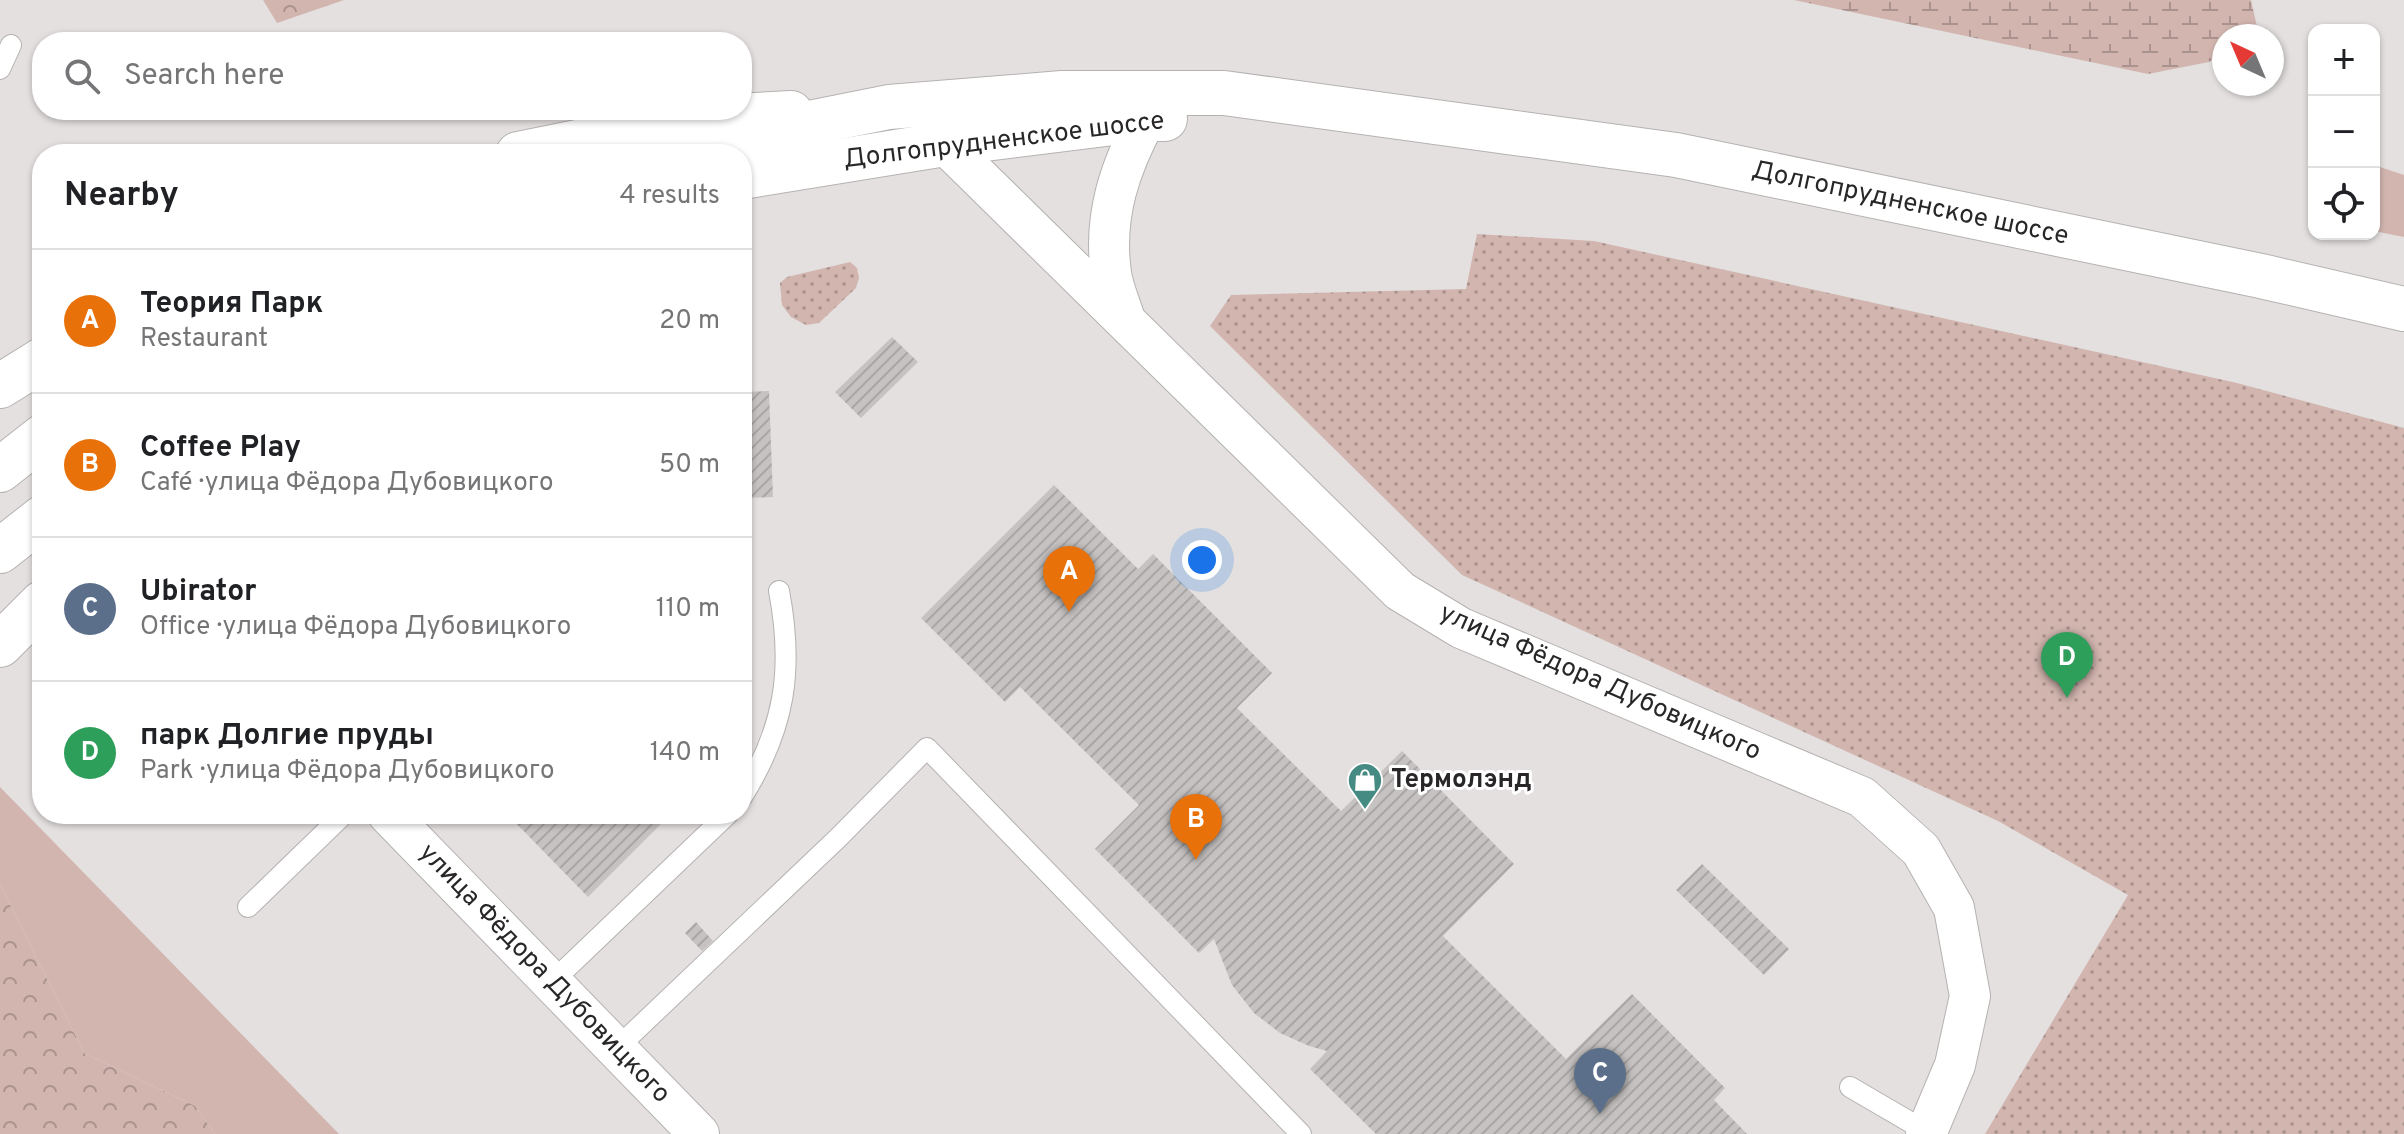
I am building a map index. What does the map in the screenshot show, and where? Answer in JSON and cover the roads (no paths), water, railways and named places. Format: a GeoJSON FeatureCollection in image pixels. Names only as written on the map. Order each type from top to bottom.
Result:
{"type":"FeatureCollection","features":[{"type":"Feature","properties":{"kind":"main road","name":"Долгопрудненское шоссе"},"geometry":{"type":"LineString","coordinates":[[708,144],[889,107],[1062,93],[1224,93],[1676,155],[2261,276],[2404,309]]}},
{"type":"Feature","properties":{"kind":"main road"},"geometry":{"type":"LineString","coordinates":[[752,115],[889,107]]}},
{"type":"Feature","properties":{"kind":"main road","name":"Долгопрудненское шоссе"},"geometry":{"type":"LineString","coordinates":[[752,175],[945,144],[1146,119],[1412,118]]}},
{"type":"Feature","properties":{"kind":"main road"},"geometry":{"type":"LineString","coordinates":[[567,144],[685,120]]}},
{"type":"Feature","properties":{"kind":"main road"},"geometry":{"type":"LineString","coordinates":[[0,386],[32,366]]}},
{"type":"Feature","properties":{"kind":"main road"},"geometry":{"type":"LineString","coordinates":[[0,470],[32,445]]}},
{"type":"Feature","properties":{"kind":"main road"},"geometry":{"type":"LineString","coordinates":[[0,551],[32,526]]}},
{"type":"Feature","properties":{"kind":"main road"},"geometry":{"type":"LineString","coordinates":[[0,645],[32,613]]}},
{"type":"Feature","properties":{"kind":"street"},"geometry":{"type":"LineString","coordinates":[[1127,324],[1111,275],[1108,236],[1115,190],[1126,156],[1146,119]]}},
{"type":"Feature","properties":{"kind":"street","name":"улица Фёдора Дубовицкого"},"geometry":{"type":"LineString","coordinates":[[945,144],[1400,591],[1461,628],[1862,797],[1921,850],[1954,908],[1970,996],[1955,1065],[1926,1133]]}},
{"type":"Feature","properties":{"kind":"street","name":"улица Фёдора Дубовицкого"},"geometry":{"type":"LineString","coordinates":[[398,824],[699,1134]]}},
{"type":"Feature","properties":{"kind":"lane"},"geometry":{"type":"LineString","coordinates":[[0,69],[11,45]]}},
{"type":"Feature","properties":{"kind":"lane"},"geometry":{"type":"LineString","coordinates":[[752,781],[773,737],[783,703],[787,666],[786,628],[779,591]]}},
{"type":"Feature","properties":{"kind":"lane"},"geometry":{"type":"LineString","coordinates":[[616,1049],[838,838],[927,748],[1301,1134]]}},
{"type":"Feature","properties":{"kind":"lane"},"geometry":{"type":"LineString","coordinates":[[248,907],[334,824]]}},
{"type":"Feature","properties":{"kind":"lane"},"geometry":{"type":"LineString","coordinates":[[552,982],[718,824]]}},
{"type":"Feature","properties":{"kind":"lane"},"geometry":{"type":"LineString","coordinates":[[1850,1087],[1926,1133]]}},
{"type":"Feature","properties":{"kind":"place","name":"Теория Парк"},"geometry":{"type":"Point","coordinates":[1069,612]}},
{"type":"Feature","properties":{"kind":"place","name":"парк Долгие пруды"},"geometry":{"type":"Point","coordinates":[2067,698]}},
{"type":"Feature","properties":{"kind":"place","name":"Термолэнд"},"geometry":{"type":"Point","coordinates":[1365,811]}},
{"type":"Feature","properties":{"kind":"place","name":"Coffee Play"},"geometry":{"type":"Point","coordinates":[1196,860]}},
{"type":"Feature","properties":{"kind":"place","name":"Ubirator"},"geometry":{"type":"Point","coordinates":[1600,1114]}}]}
